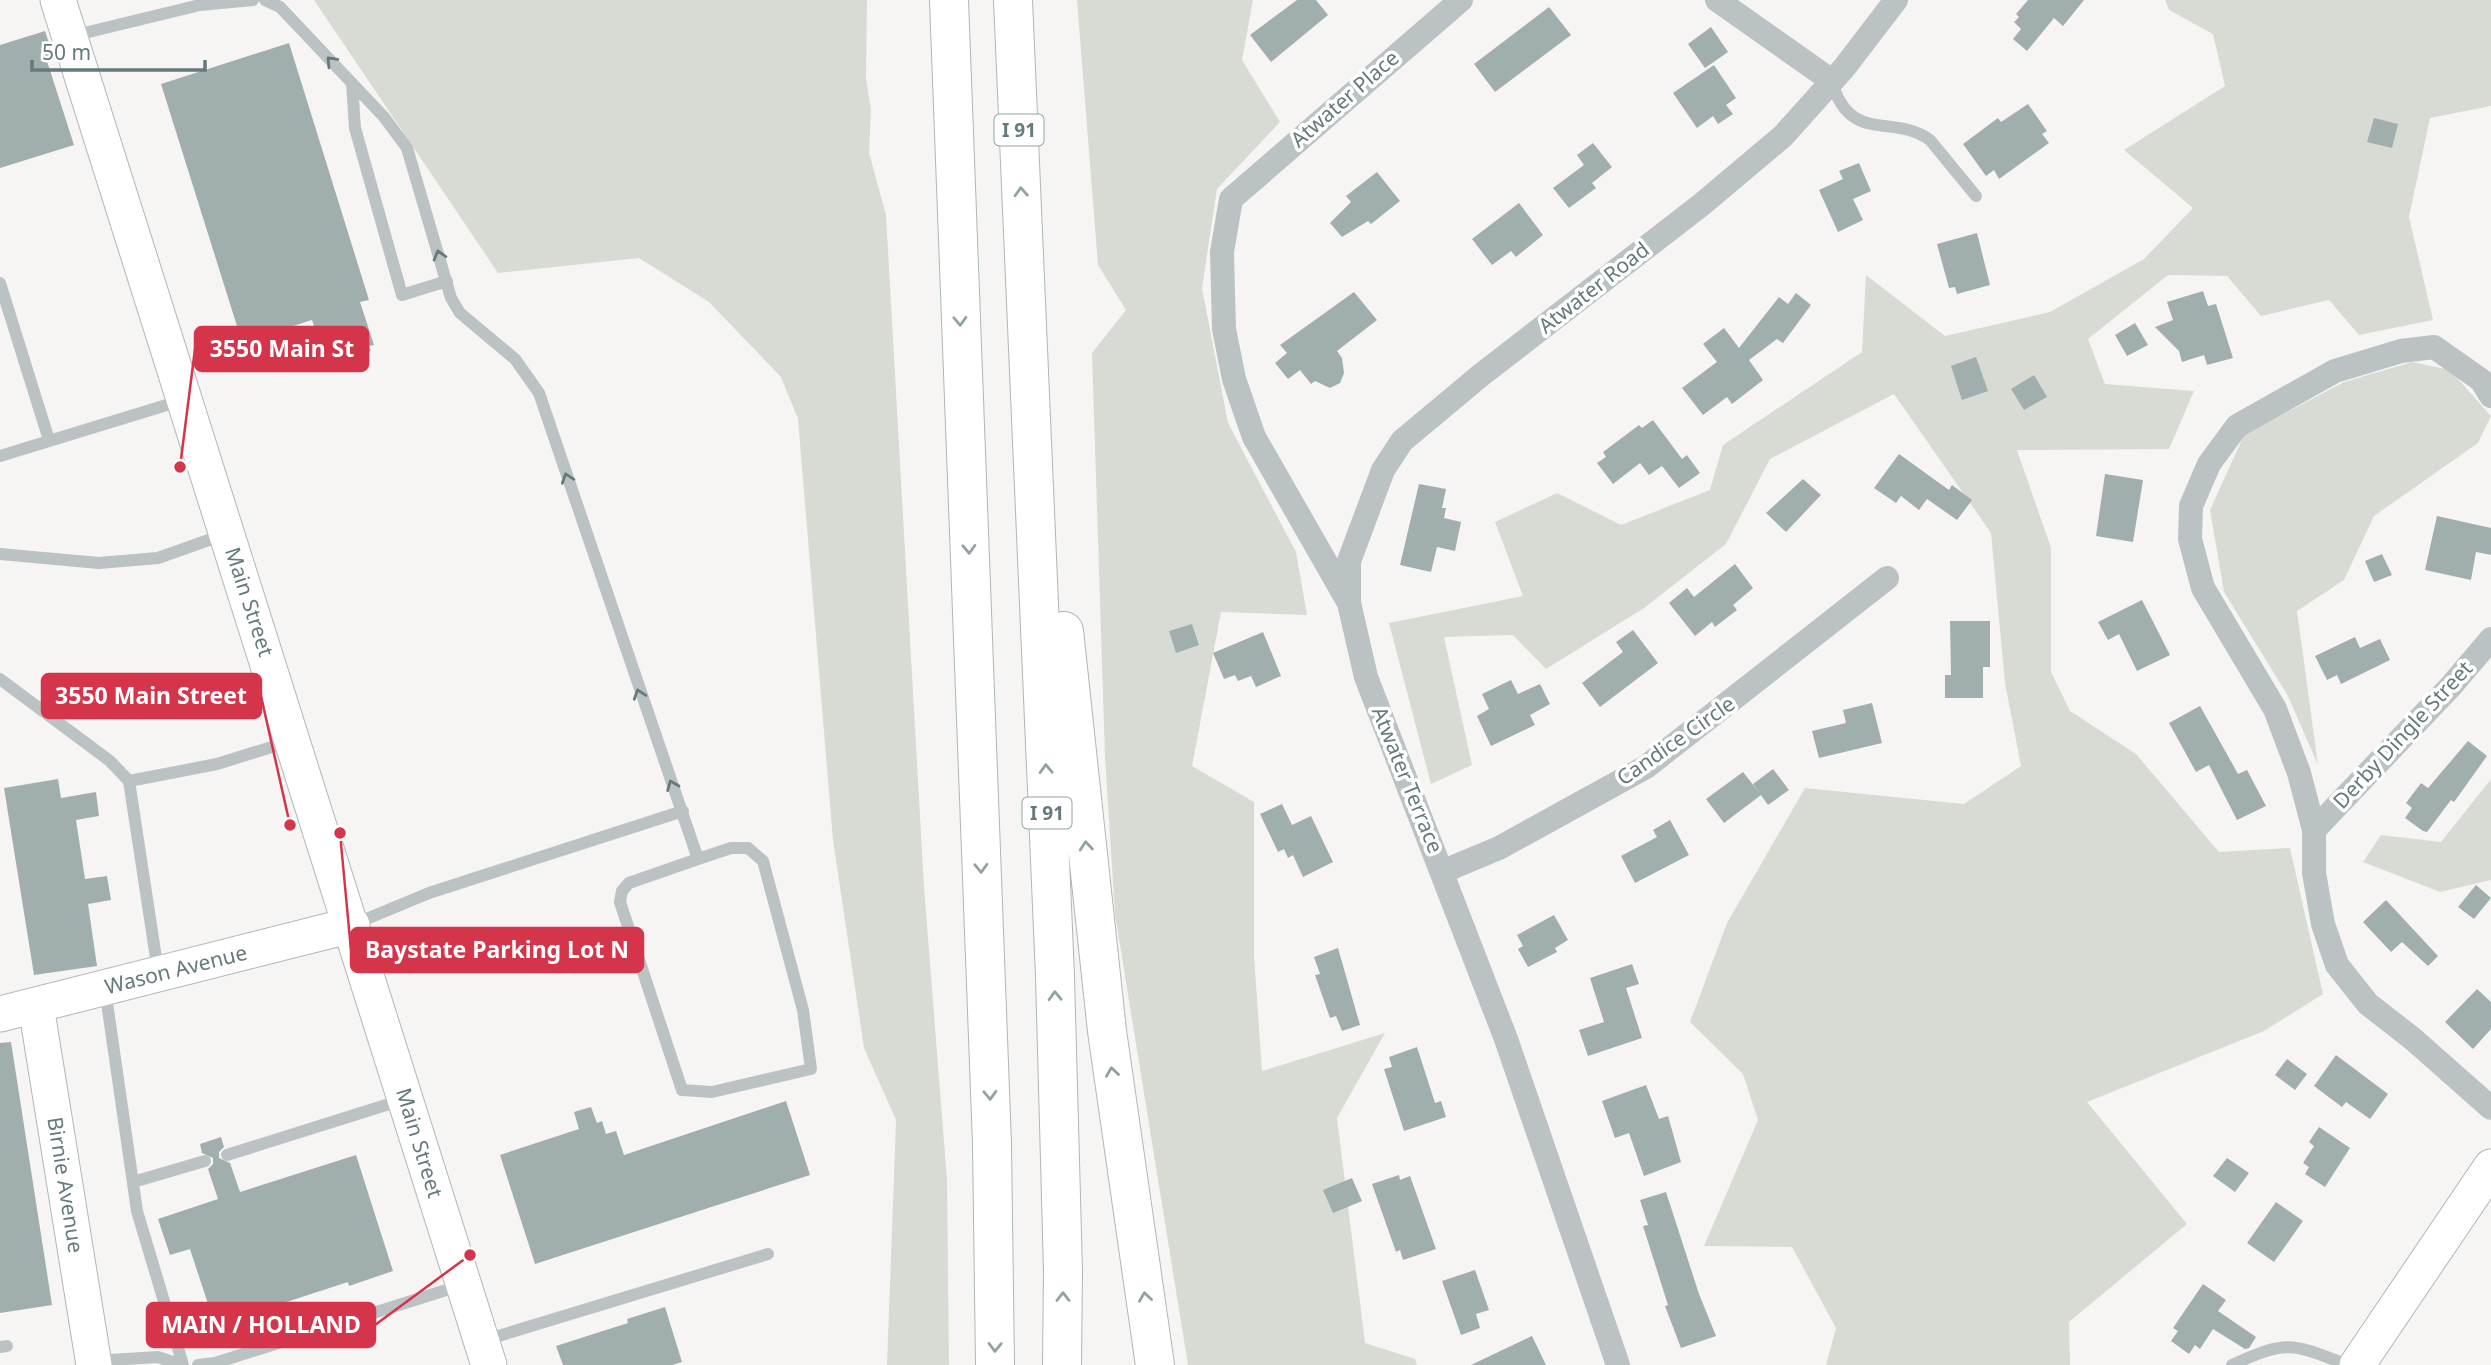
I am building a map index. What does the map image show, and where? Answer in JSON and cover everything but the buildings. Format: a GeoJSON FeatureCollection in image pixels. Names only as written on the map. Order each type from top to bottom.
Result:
{"type":"FeatureCollection","features":[{"type":"Feature","properties":{"kind":"highway"},"geometry":{"type":"LineString","coordinates":[[936,0],[958,253]]}},
{"type":"Feature","properties":{"kind":"highway"},"geometry":{"type":"LineString","coordinates":[[949,0],[992,1144],[995,1365]]}},
{"type":"Feature","properties":{"kind":"highway","name":"I 91"},"geometry":{"type":"LineString","coordinates":[[1013,0],[1055,976],[1062,1365]]}},
{"type":"Feature","properties":{"kind":"highway"},"geometry":{"type":"LineString","coordinates":[[1024,261],[1105,1019],[1155,1365]]}},
{"type":"Feature","properties":{"kind":"main road","name":"Main Street"},"geometry":{"type":"LineString","coordinates":[[58,0],[486,1353]]}},
{"type":"Feature","properties":{"kind":"main road","name":"Wason Avenue"},"geometry":{"type":"LineString","coordinates":[[0,1014],[352,925]]}},
{"type":"Feature","properties":{"kind":"main road","name":"Birnie Avenue"},"geometry":{"type":"LineString","coordinates":[[36,1006],[94,1363]]}},
{"type":"Feature","properties":{"kind":"main road"},"geometry":{"type":"LineString","coordinates":[[2357,1365],[2491,1167]]}},
{"type":"Feature","properties":{"kind":"street","name":"Atwater Place"},"geometry":{"type":"LineString","coordinates":[[1231,199],[1461,0]]}},
{"type":"Feature","properties":{"kind":"street"},"geometry":{"type":"LineString","coordinates":[[1717,0],[1832,81]]}},
{"type":"Feature","properties":{"kind":"street","name":"Atwater Road"},"geometry":{"type":"LineString","coordinates":[[1349,603],[1349,561],[1383,470],[1402,441],[1481,375],[1702,205],[1783,136],[1832,81],[1896,0]]}},
{"type":"Feature","properties":{"kind":"street","name":"Atwater Terrace"},"geometry":{"type":"LineString","coordinates":[[1231,199],[1222,252],[1224,329],[1234,379],[1254,437],[1349,603],[1366,677],[1444,872],[1506,1038],[1618,1365]]}},
{"type":"Feature","properties":{"kind":"street","name":"Derby Dingle Street"},"geometry":{"type":"LineString","coordinates":[[2491,396],[2481,380],[2434,347],[2401,351],[2335,371],[2237,426],[2209,464],[2191,506],[2190,539],[2203,588],[2275,709],[2299,773],[2314,830],[2314,873],[2323,924],[2337,965],[2368,1004],[2413,1038],[2491,1108]]}},
{"type":"Feature","properties":{"kind":"street","name":"Candice Circle"},"geometry":{"type":"LineString","coordinates":[[1444,872],[1499,848],[1646,768],[1887,578]]}},
{"type":"Feature","properties":{"kind":"street","name":"Derby Dingle Street"},"geometry":{"type":"LineString","coordinates":[[2314,830],[2491,639]]}},
{"type":"Feature","properties":{"kind":"lane"},"geometry":{"type":"LineString","coordinates":[[70,36],[200,5],[253,0]]}},
{"type":"Feature","properties":{"kind":"lane"},"geometry":{"type":"LineString","coordinates":[[265,0],[281,7],[384,117],[407,148],[447,281],[460,313],[515,359],[539,393],[661,759],[698,859]]}},
{"type":"Feature","properties":{"kind":"lane"},"geometry":{"type":"LineString","coordinates":[[1832,81],[1840,106],[1861,121],[1921,134],[1930,140],[1976,196]]}},
{"type":"Feature","properties":{"kind":"lane"},"geometry":{"type":"LineString","coordinates":[[352,83],[355,128],[402,295],[447,281]]}},
{"type":"Feature","properties":{"kind":"lane"},"geometry":{"type":"LineString","coordinates":[[0,283],[49,440]]}},
{"type":"Feature","properties":{"kind":"lane"},"geometry":{"type":"LineString","coordinates":[[0,456],[183,400]]}},
{"type":"Feature","properties":{"kind":"lane"},"geometry":{"type":"LineString","coordinates":[[0,554],[99,563],[158,558],[227,534]]}},
{"type":"Feature","properties":{"kind":"lane"},"geometry":{"type":"LineString","coordinates":[[0,679],[110,761],[128,781],[158,975]]}},
{"type":"Feature","properties":{"kind":"lane"},"geometry":{"type":"LineString","coordinates":[[128,781],[217,764],[294,740]]}},
{"type":"Feature","properties":{"kind":"lane"},"geometry":{"type":"LineString","coordinates":[[352,925],[442,889],[682,811]]}},
{"type":"Feature","properties":{"kind":"lane"},"geometry":{"type":"LineString","coordinates":[[731,848],[748,848],[763,861],[803,1010],[811,1069],[712,1092],[682,1090],[620,902],[622,891],[629,883],[698,859],[731,848]]}},
{"type":"Feature","properties":{"kind":"lane"},"geometry":{"type":"LineString","coordinates":[[105,988],[137,1211],[182,1365]]}},
{"type":"Feature","properties":{"kind":"lane"},"geometry":{"type":"LineString","coordinates":[[227,1155],[406,1099]]}},
{"type":"Feature","properties":{"kind":"lane"},"geometry":{"type":"LineString","coordinates":[[133,1182],[205,1161]]}},
{"type":"Feature","properties":{"kind":"lane"},"geometry":{"type":"LineString","coordinates":[[486,1353],[768,1254]]}},
{"type":"Feature","properties":{"kind":"lane"},"geometry":{"type":"LineString","coordinates":[[198,1365],[215,1363],[463,1285]]}},
{"type":"Feature","properties":{"kind":"lane"},"geometry":{"type":"LineString","coordinates":[[2232,1365],[2274,1348],[2305,1347],[2348,1365]]}},
{"type":"Feature","properties":{"kind":"lane"},"geometry":{"type":"LineString","coordinates":[[94,1363],[158,1357],[182,1365]]}},
{"type":"Feature","properties":{"kind":"shaded area"},"geometry":{"type":"Polygon","coordinates":[[[314,0],[867,0],[866,78],[871,110],[869,153],[886,215],[924,887],[947,1180],[949,1365],[887,1365],[896,1120],[864,1048],[833,840],[798,419],[781,377],[709,302],[639,258],[498,273],[314,0]]]}},
{"type":"Feature","properties":{"kind":"shaded area"},"geometry":{"type":"Polygon","coordinates":[[[1077,0],[1253,0],[1242,60],[1280,122],[1217,189],[1202,288],[1228,423],[1296,552],[1307,615],[1221,612],[1192,766],[1254,802],[1254,955],[1262,1071],[1385,1033],[1337,1118],[1365,1343],[1415,1359],[1417,1365],[1188,1365],[1115,914],[1105,757],[1092,353],[1126,310],[1098,265],[1077,0]]]}},
{"type":"Feature","properties":{"kind":"shaded area"},"geometry":{"type":"Polygon","coordinates":[[[2165,0],[2491,0],[2491,106],[2430,118],[2409,217],[2433,320],[2359,335],[2329,300],[2261,316],[2227,276],[2168,275],[2088,339],[2105,384],[2194,391],[2169,449],[2017,450],[2051,548],[2051,672],[2070,711],[2136,754],[2219,852],[2290,848],[2323,994],[2264,1031],[2087,1102],[2187,1224],[2069,1322],[2070,1365],[1826,1365],[1836,1328],[1792,1247],[1704,1246],[1758,1120],[1743,1074],[1690,1022],[1727,923],[1805,788],[1964,804],[2021,766],[2005,683],[1991,533],[1894,394],[1770,459],[1726,544],[1644,608],[1546,669],[1513,635],[1444,637],[1472,765],[1431,784],[1389,623],[1523,596],[1495,522],[1557,493],[1621,525],[1710,490],[1723,445],[1862,352],[1866,275],[1945,336],[2050,312],[2144,259],[2193,208],[2124,150],[2225,86],[2213,34],[2169,10],[2165,0]]]}},
{"type":"Feature","properties":{"kind":"shaded area"},"geometry":{"type":"Polygon","coordinates":[[[2412,362],[2450,370],[2491,416],[2478,443],[2374,516],[2344,580],[2297,611],[2318,765],[2288,696],[2224,592],[2210,510],[2244,435],[2344,382],[2412,362]]]}},
{"type":"Feature","properties":{"kind":"shaded area"},"geometry":{"type":"Polygon","coordinates":[[[2491,779],[2491,880],[2440,892],[2363,862],[2381,835],[2441,842],[2491,779]]]}},
{"type":"Feature","properties":{"kind":"place","name":"3550 Main St"},"geometry":{"type":"Point","coordinates":[180,467]}},
{"type":"Feature","properties":{"kind":"place","name":"3550 Main Street"},"geometry":{"type":"Point","coordinates":[290,825]}},
{"type":"Feature","properties":{"kind":"place","name":"Baystate Parking Lot N"},"geometry":{"type":"Point","coordinates":[340,833]}},
{"type":"Feature","properties":{"kind":"place","name":"MAIN / HOLLAND"},"geometry":{"type":"Point","coordinates":[470,1255]}}]}
